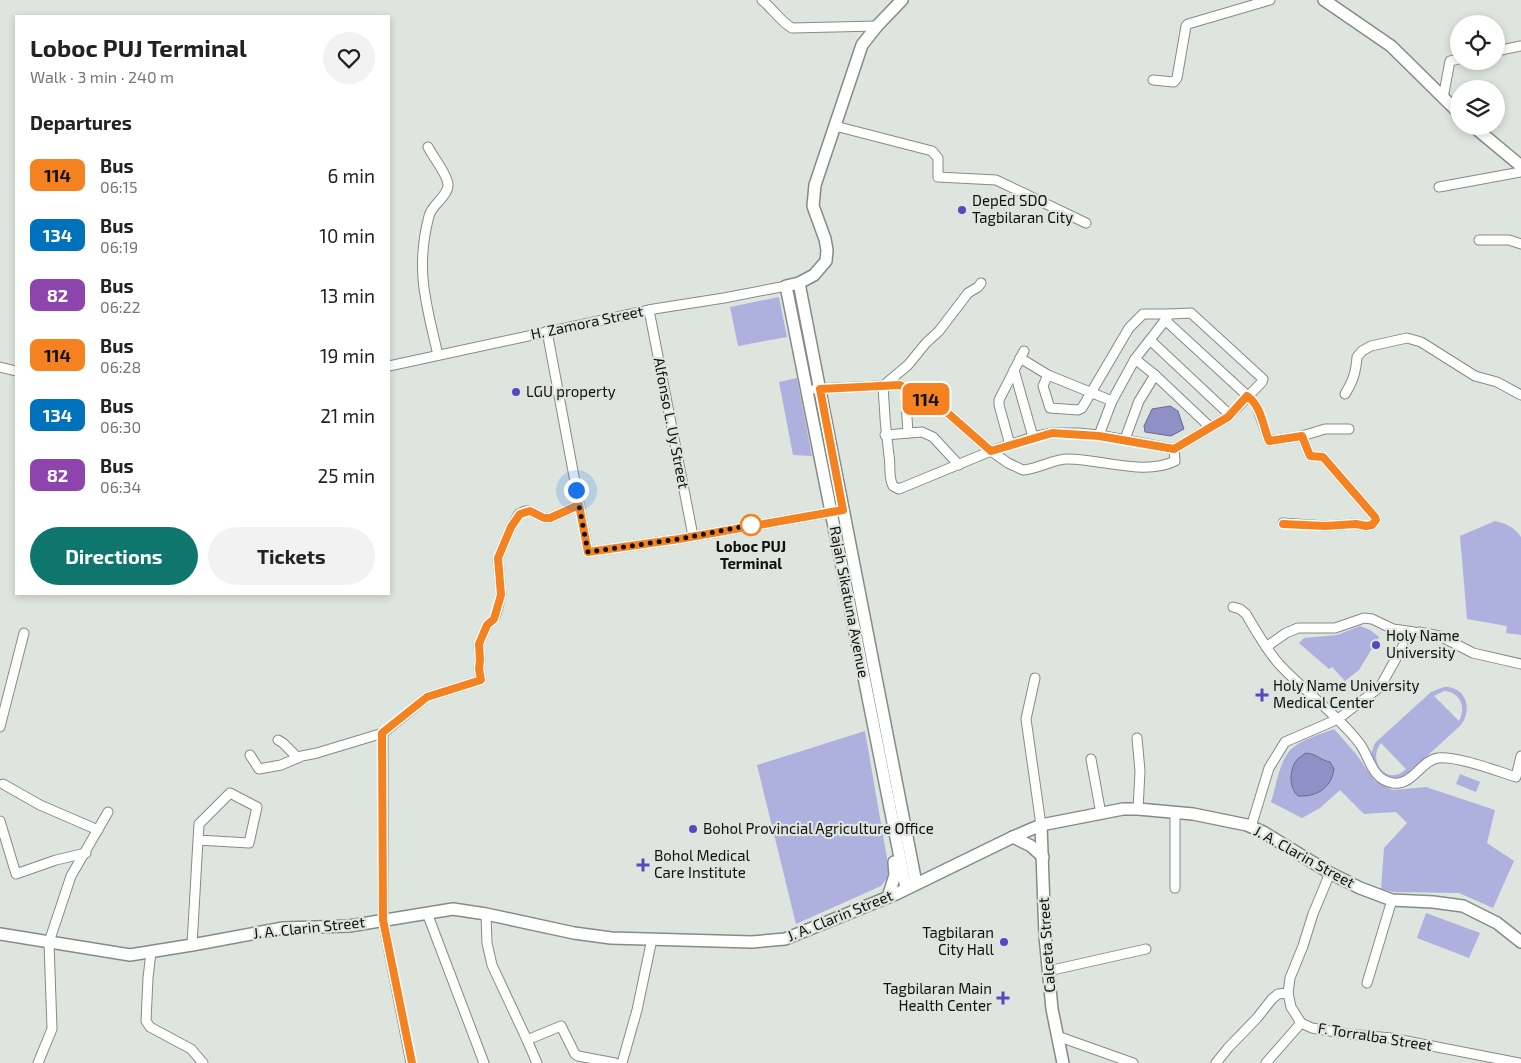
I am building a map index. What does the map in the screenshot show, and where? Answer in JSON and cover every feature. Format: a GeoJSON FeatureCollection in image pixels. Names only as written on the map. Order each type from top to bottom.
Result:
{"type":"FeatureCollection","features":[{"type":"Feature","properties":{"kind":"main road"},"geometry":{"type":"LineString","coordinates":[[786,286],[799,283],[814,275],[826,261],[825,239],[813,206],[815,185],[862,45],[902,0]]}},
{"type":"Feature","properties":{"kind":"main road"},"geometry":{"type":"LineString","coordinates":[[1324,0],[1391,46],[1450,105]]}},
{"type":"Feature","properties":{"kind":"main road"},"geometry":{"type":"LineString","coordinates":[[1484,135],[1521,166]]}},
{"type":"Feature","properties":{"kind":"main road"},"geometry":{"type":"LineString","coordinates":[[799,283],[843,510],[880,732],[911,886]]}},
{"type":"Feature","properties":{"kind":"main road","name":"Rajah Sikatuna Avenue"},"geometry":{"type":"LineString","coordinates":[[786,286],[831,511],[880,732],[896,843],[911,886]]}},
{"type":"Feature","properties":{"kind":"main road"},"geometry":{"type":"LineString","coordinates":[[828,496],[840,494]]}},
{"type":"Feature","properties":{"kind":"main road","name":"J. A. Clarin Street"},"geometry":{"type":"LineString","coordinates":[[0,934],[130,955],[192,946],[283,928],[348,926],[452,909],[486,914],[574,933],[611,938],[752,942],[785,940],[888,897],[1012,837],[1041,826],[1123,809],[1138,809],[1217,818],[1251,827],[1263,832],[1330,873],[1360,888],[1392,900],[1463,906],[1497,923],[1521,942]]}},
{"type":"Feature","properties":{"kind":"main road","name":"Calceta Street"},"geometry":{"type":"LineString","coordinates":[[1041,826],[1048,971],[1052,1009],[1063,1063]]}},
{"type":"Feature","properties":{"kind":"main road"},"geometry":{"type":"LineString","coordinates":[[1012,837],[1031,846],[1043,857]]}},
{"type":"Feature","properties":{"kind":"main road"},"geometry":{"type":"LineString","coordinates":[[888,897],[895,875],[893,854],[896,843]]}},
{"type":"Feature","properties":{"kind":"street"},"geometry":{"type":"LineString","coordinates":[[762,0],[773,9],[782,22],[792,28],[877,26]]}},
{"type":"Feature","properties":{"kind":"street"},"geometry":{"type":"LineString","coordinates":[[1152,80],[1174,82],[1178,78],[1186,26],[1188,24],[1270,0]]}},
{"type":"Feature","properties":{"kind":"street"},"geometry":{"type":"LineString","coordinates":[[1505,49],[1521,46]]}},
{"type":"Feature","properties":{"kind":"street"},"geometry":{"type":"LineString","coordinates":[[1443,98],[1450,61]]}},
{"type":"Feature","properties":{"kind":"street"},"geometry":{"type":"LineString","coordinates":[[836,126],[932,151],[938,158],[938,176],[996,180],[1086,223]]}},
{"type":"Feature","properties":{"kind":"street"},"geometry":{"type":"LineString","coordinates":[[428,147],[448,185],[446,191],[429,214],[421,257],[421,275],[438,355]]}},
{"type":"Feature","properties":{"kind":"street"},"geometry":{"type":"LineString","coordinates":[[1439,186],[1521,172]]}},
{"type":"Feature","properties":{"kind":"street"},"geometry":{"type":"LineString","coordinates":[[1479,240],[1509,240],[1521,244]]}},
{"type":"Feature","properties":{"kind":"street"},"geometry":{"type":"LineString","coordinates":[[883,386],[908,366],[926,343],[939,331],[968,292],[980,284]]}},
{"type":"Feature","properties":{"kind":"street","name":"H. Zamora Street"},"geometry":{"type":"LineString","coordinates":[[390,366],[649,310],[786,286]]}},
{"type":"Feature","properties":{"kind":"street","name":"Alfonso L. Uy Street"},"geometry":{"type":"LineString","coordinates":[[649,310],[693,536]]}},
{"type":"Feature","properties":{"kind":"street"},"geometry":{"type":"LineString","coordinates":[[883,386],[885,435],[890,480],[896,488],[991,451],[1052,433],[1125,439],[1174,449],[1221,422],[1263,379],[1191,313],[1168,317],[1143,314],[1129,328],[1082,408],[1078,410],[1050,408],[1043,386],[1048,375]]}},
{"type":"Feature","properties":{"kind":"street"},"geometry":{"type":"LineString","coordinates":[[1099,436],[1112,401],[1135,360],[1168,317]]}},
{"type":"Feature","properties":{"kind":"street"},"geometry":{"type":"LineString","coordinates":[[1168,317],[1252,400],[1257,407],[1269,441],[1302,436],[1325,429],[1349,429]]}},
{"type":"Feature","properties":{"kind":"street"},"geometry":{"type":"LineString","coordinates":[[547,331],[588,552],[843,510]]}},
{"type":"Feature","properties":{"kind":"street"},"geometry":{"type":"LineString","coordinates":[[1345,394],[1354,380],[1357,357],[1362,351],[1371,346],[1407,338],[1421,342],[1475,376],[1497,382],[1521,395]]}},
{"type":"Feature","properties":{"kind":"street"},"geometry":{"type":"LineString","coordinates":[[1150,340],[1230,414]]}},
{"type":"Feature","properties":{"kind":"street"},"geometry":{"type":"LineString","coordinates":[[1010,445],[999,405],[1022,354],[1048,375],[1112,401]]}},
{"type":"Feature","properties":{"kind":"street"},"geometry":{"type":"LineString","coordinates":[[1135,360],[1155,375],[1210,427]]}},
{"type":"Feature","properties":{"kind":"street"},"geometry":{"type":"LineString","coordinates":[[0,367],[15,371]]}},
{"type":"Feature","properties":{"kind":"street"},"geometry":{"type":"LineString","coordinates":[[1014,370],[1033,438]]}},
{"type":"Feature","properties":{"kind":"street"},"geometry":{"type":"LineString","coordinates":[[1125,439],[1139,400],[1155,375]]}},
{"type":"Feature","properties":{"kind":"street"},"geometry":{"type":"LineString","coordinates":[[808,390],[900,385],[942,408],[991,451],[1008,463],[1023,470],[1053,460],[1066,459],[1146,468],[1175,461],[1174,449]]}},
{"type":"Feature","properties":{"kind":"street"},"geometry":{"type":"LineString","coordinates":[[906,402],[908,433]]}},
{"type":"Feature","properties":{"kind":"street"},"geometry":{"type":"LineString","coordinates":[[885,435],[922,432],[933,437],[959,465]]}},
{"type":"Feature","properties":{"kind":"street"},"geometry":{"type":"LineString","coordinates":[[1283,524],[1325,526],[1356,524],[1366,526],[1372,525],[1376,520],[1323,457],[1310,456],[1302,436]]}},
{"type":"Feature","properties":{"kind":"street"},"geometry":{"type":"LineString","coordinates":[[250,755],[259,769],[281,765],[298,758],[382,733],[427,697],[481,680],[479,644],[487,625],[494,619],[497,611],[501,595],[498,558],[511,527],[520,514],[525,511],[530,511],[544,518],[550,518],[579,505]]}},
{"type":"Feature","properties":{"kind":"street"},"geometry":{"type":"LineString","coordinates":[[1233,607],[1240,609],[1246,614],[1278,663],[1338,719],[1364,750],[1376,774],[1385,781],[1395,784],[1405,781],[1426,763],[1438,758],[1461,761],[1516,777],[1521,756]]}},
{"type":"Feature","properties":{"kind":"street"},"geometry":{"type":"LineString","coordinates":[[1266,647],[1286,632],[1298,628],[1335,628],[1364,618],[1372,619],[1393,629],[1440,636],[1473,653],[1521,664]]}},
{"type":"Feature","properties":{"kind":"street"},"geometry":{"type":"LineString","coordinates":[[1251,827],[1269,768],[1285,742],[1338,719],[1380,687],[1404,644],[1413,632]]}},
{"type":"Feature","properties":{"kind":"street"},"geometry":{"type":"LineString","coordinates":[[0,727],[24,633]]}},
{"type":"Feature","properties":{"kind":"street"},"geometry":{"type":"LineString","coordinates":[[1035,678],[1026,718],[1041,826]]}},
{"type":"Feature","properties":{"kind":"street"},"geometry":{"type":"LineString","coordinates":[[382,733],[383,920],[412,1063]]}},
{"type":"Feature","properties":{"kind":"street"},"geometry":{"type":"LineString","coordinates":[[1137,738],[1140,771],[1138,809]]}},
{"type":"Feature","properties":{"kind":"street"},"geometry":{"type":"LineString","coordinates":[[278,740],[298,758]]}},
{"type":"Feature","properties":{"kind":"street"},"geometry":{"type":"LineString","coordinates":[[1091,759],[1102,814]]}},
{"type":"Feature","properties":{"kind":"street"},"geometry":{"type":"LineString","coordinates":[[3,784],[40,805],[98,830]]}},
{"type":"Feature","properties":{"kind":"street"},"geometry":{"type":"LineString","coordinates":[[192,946],[198,840],[199,824],[230,793],[257,807],[249,843],[198,840]]}},
{"type":"Feature","properties":{"kind":"street"},"geometry":{"type":"LineString","coordinates":[[38,1063],[52,1029],[49,942],[71,876],[108,812]]}},
{"type":"Feature","properties":{"kind":"street"},"geometry":{"type":"LineString","coordinates":[[1175,812],[1175,888]]}},
{"type":"Feature","properties":{"kind":"street"},"geometry":{"type":"LineString","coordinates":[[0,822],[16,874],[56,860],[86,853]]}},
{"type":"Feature","properties":{"kind":"street"},"geometry":{"type":"LineString","coordinates":[[1216,1063],[1272,999],[1278,994],[1288,993],[1295,963],[1330,873]]}},
{"type":"Feature","properties":{"kind":"street"},"geometry":{"type":"LineString","coordinates":[[1367,983],[1392,900]]}},
{"type":"Feature","properties":{"kind":"street"},"geometry":{"type":"LineString","coordinates":[[427,913],[484,1063]]}},
{"type":"Feature","properties":{"kind":"street"},"geometry":{"type":"LineString","coordinates":[[486,914],[487,943],[492,965],[536,1063]]}},
{"type":"Feature","properties":{"kind":"street"},"geometry":{"type":"LineString","coordinates":[[622,1063],[637,1010],[652,939]]}},
{"type":"Feature","properties":{"kind":"street"},"geometry":{"type":"LineString","coordinates":[[1048,971],[1146,949]]}},
{"type":"Feature","properties":{"kind":"street"},"geometry":{"type":"LineString","coordinates":[[151,952],[146,1021],[150,1027],[191,1049],[203,1063]]}},
{"type":"Feature","properties":{"kind":"street","name":"F. Torralba Street"},"geometry":{"type":"LineString","coordinates":[[1288,993],[1291,1007],[1301,1023],[1312,1028],[1391,1038],[1520,1063]]}},
{"type":"Feature","properties":{"kind":"street"},"geometry":{"type":"LineString","coordinates":[[1266,1063],[1301,1023]]}},
{"type":"Feature","properties":{"kind":"street"},"geometry":{"type":"LineString","coordinates":[[527,1040],[561,1026],[575,1054],[615,1063]]}},
{"type":"Feature","properties":{"kind":"street"},"geometry":{"type":"LineString","coordinates":[[1057,1036],[1133,1063]]}},
{"type":"Feature","properties":{"kind":"shaded area"},"geometry":{"type":"Polygon","coordinates":[[[779,297],[787,337],[738,346],[730,307],[779,297]]]}},
{"type":"Feature","properties":{"kind":"shaded area"},"geometry":{"type":"Polygon","coordinates":[[[797,378],[812,456],[793,455],[779,382],[797,378]]]}},
{"type":"Feature","properties":{"kind":"shaded area"},"geometry":{"type":"Polygon","coordinates":[[[1170,406],[1178,411],[1184,429],[1171,436],[1145,432],[1144,426],[1152,409],[1170,406]]]}},
{"type":"Feature","properties":{"kind":"shaded area"},"geometry":{"type":"Polygon","coordinates":[[[1495,521],[1510,526],[1521,537],[1521,635],[1506,633],[1507,626],[1467,619],[1460,536],[1495,521]]]}},
{"type":"Feature","properties":{"kind":"shaded area"},"geometry":{"type":"Polygon","coordinates":[[[1360,626],[1370,630],[1379,637],[1359,670],[1345,681],[1332,667],[1329,669],[1299,643],[1304,638],[1337,635],[1360,626]]]}},
{"type":"Feature","properties":{"kind":"shaded area"},"geometry":{"type":"Polygon","coordinates":[[[1444,687],[1458,690],[1462,694],[1467,706],[1465,719],[1461,725],[1405,776],[1393,779],[1386,778],[1373,764],[1371,755],[1375,743],[1431,692],[1444,687]],[[1444,691],[1434,696],[1459,721],[1462,706],[1458,698],[1450,692],[1444,691]],[[1381,743],[1377,750],[1376,758],[1382,770],[1387,774],[1393,775],[1399,774],[1406,769],[1381,743]]]}},
{"type":"Feature","properties":{"kind":"shaded area"},"geometry":{"type":"Polygon","coordinates":[[[1334,729],[1356,754],[1375,781],[1393,790],[1426,787],[1495,810],[1487,843],[1514,861],[1493,908],[1459,893],[1394,892],[1381,889],[1384,848],[1407,823],[1396,812],[1364,814],[1340,790],[1320,808],[1302,818],[1271,802],[1280,771],[1288,753],[1303,741],[1334,729]]]}},
{"type":"Feature","properties":{"kind":"shaded area"},"geometry":{"type":"Polygon","coordinates":[[[865,731],[889,876],[881,886],[796,924],[757,765],[865,731]]]}},
{"type":"Feature","properties":{"kind":"shaded area"},"geometry":{"type":"Polygon","coordinates":[[[1306,753],[1330,762],[1334,769],[1330,782],[1322,790],[1311,795],[1298,796],[1293,789],[1291,774],[1296,761],[1306,753]]]}},
{"type":"Feature","properties":{"kind":"shaded area"},"geometry":{"type":"Polygon","coordinates":[[[1460,774],[1480,782],[1476,792],[1456,784],[1460,774]]]}},
{"type":"Feature","properties":{"kind":"shaded area"},"geometry":{"type":"Polygon","coordinates":[[[1426,913],[1480,933],[1469,958],[1417,938],[1426,913]]]}},
{"type":"Feature","properties":{"kind":"bus line","name":"114"},"geometry":{"type":"LineString","coordinates":[[412,1063],[383,920],[382,733],[427,697],[481,680],[479,644],[487,625],[494,619],[501,595],[498,558],[511,527],[520,514],[530,511],[544,518],[550,518],[579,505],[588,552],[679,539],[843,510],[820,389],[900,385],[942,408],[991,451],[1052,433],[1078,433],[1125,439],[1174,449],[1228,417],[1247,396],[1257,407],[1269,441],[1302,436],[1308,454],[1312,457],[1323,457],[1376,520],[1372,525],[1366,526],[1356,524],[1309,526],[1283,524]]}},
{"type":"Feature","properties":{"kind":"place","name":"DepEd SDO Tagbilaran City"},"geometry":{"type":"Point","coordinates":[962,210]}},
{"type":"Feature","properties":{"kind":"place","name":"LGU property"},"geometry":{"type":"Point","coordinates":[516,392]}},
{"type":"Feature","properties":{"kind":"place","name":"Loboc PUJ Terminal"},"geometry":{"type":"Point","coordinates":[751,525]}},
{"type":"Feature","properties":{"kind":"place","name":"Holy Name University"},"geometry":{"type":"Point","coordinates":[1376,645]}},
{"type":"Feature","properties":{"kind":"place","name":"Holy Name University Medical Center"},"geometry":{"type":"Point","coordinates":[1262,695]}},
{"type":"Feature","properties":{"kind":"place","name":"Bohol Provincial Agriculture Office"},"geometry":{"type":"Point","coordinates":[693,829]}},
{"type":"Feature","properties":{"kind":"place","name":"Bohol Medical Care Institute"},"geometry":{"type":"Point","coordinates":[643,865]}},
{"type":"Feature","properties":{"kind":"place","name":"Tagbilaran City Hall"},"geometry":{"type":"Point","coordinates":[1004,942]}},
{"type":"Feature","properties":{"kind":"place","name":"Tagbilaran Main Health Center"},"geometry":{"type":"Point","coordinates":[1003,998]}},
{"type":"Feature","properties":{"kind":"route"},"geometry":{"type":"LineString","coordinates":[[576,490],[588,552],[679,539],[751,525]]}}]}
